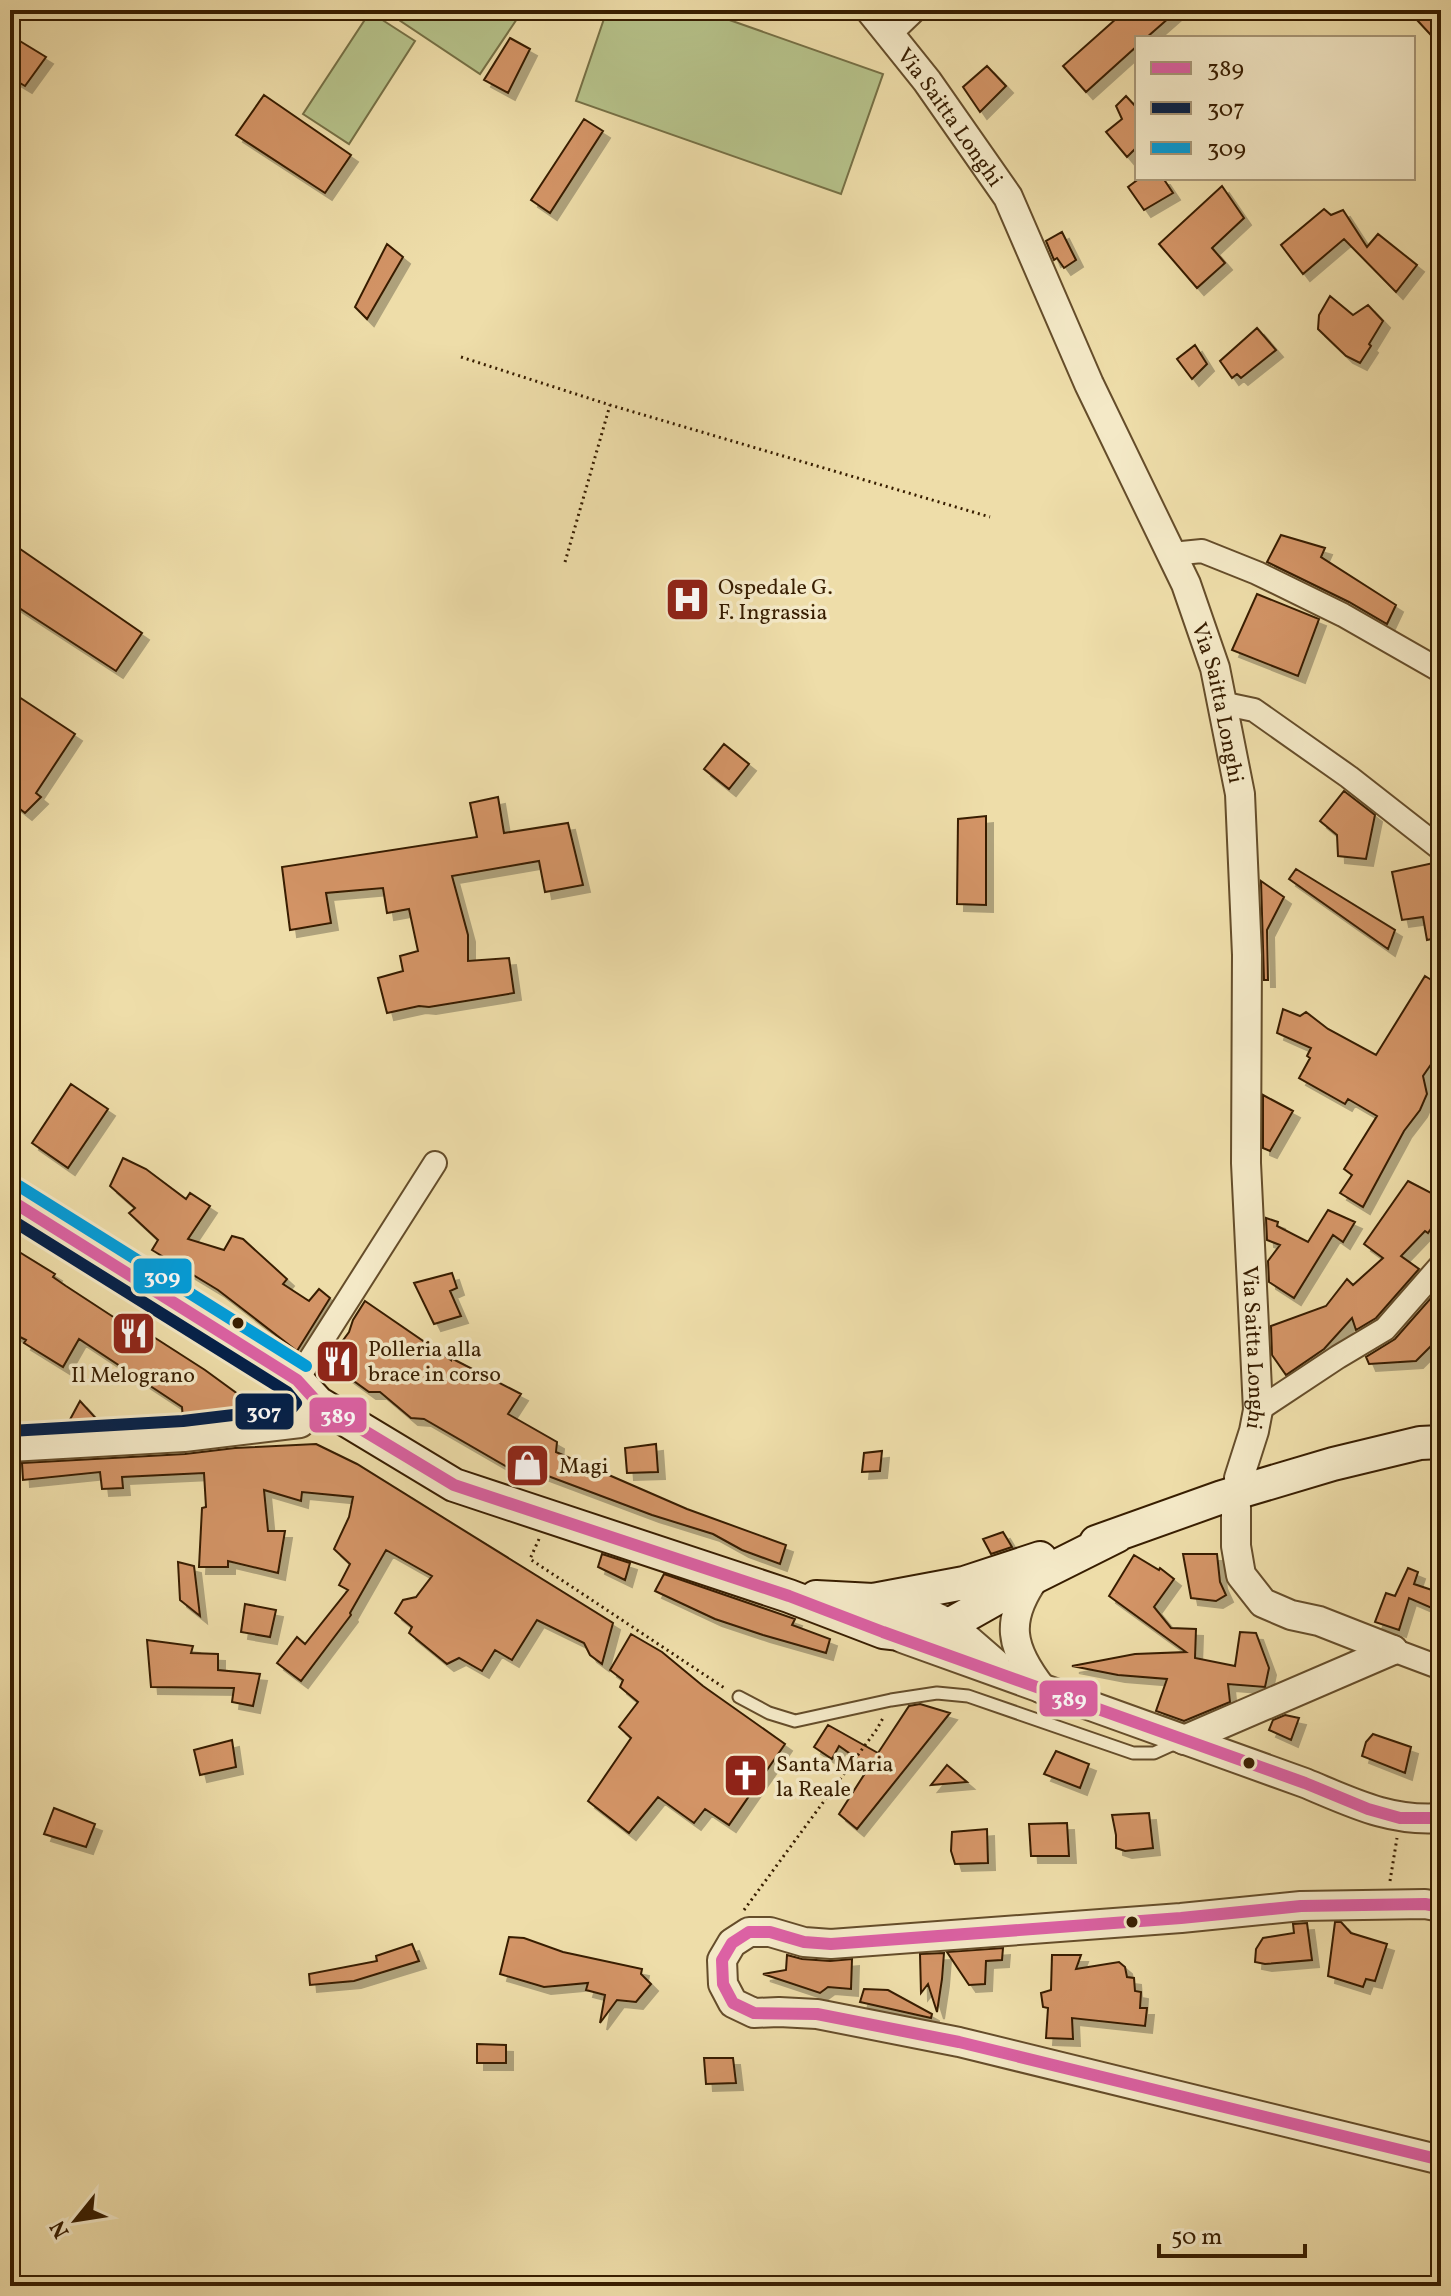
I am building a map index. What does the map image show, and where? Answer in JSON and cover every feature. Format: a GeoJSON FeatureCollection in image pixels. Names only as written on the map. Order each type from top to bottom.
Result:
{"type":"FeatureCollection","features":[{"type":"Feature","properties":{"kind":"main road"},"geometry":{"type":"LineString","coordinates":[[12,1206],[454,1485],[789,1596],[883,1632],[918,1636],[933,1634],[1036,1576],[1117,1536]]}},
{"type":"Feature","properties":{"kind":"main road"},"geometry":{"type":"LineString","coordinates":[[789,1596],[873,1600],[964,1583],[1117,1536],[1222,1497],[1320,1468],[1420,1443],[1441,1442]]}},
{"type":"Feature","properties":{"kind":"street","name":"Via Saitta Longhi"},"geometry":{"type":"LineString","coordinates":[[870,10],[927,81],[1008,197],[1089,384],[1186,584],[1215,668],[1240,794],[1247,955],[1246,1163],[1258,1410],[1239,1478]]}},
{"type":"Feature","properties":{"kind":"street"},"geometry":{"type":"LineString","coordinates":[[890,34],[915,10]]}},
{"type":"Feature","properties":{"kind":"street"},"geometry":{"type":"LineString","coordinates":[[1172,554],[1202,551],[1257,573],[1343,615],[1441,671]]}},
{"type":"Feature","properties":{"kind":"street"},"geometry":{"type":"LineString","coordinates":[[1221,703],[1254,710],[1349,777],[1441,849]]}},
{"type":"Feature","properties":{"kind":"street"},"geometry":{"type":"LineString","coordinates":[[10,1447],[184,1437],[300,1423],[307,1392],[435,1163]]}},
{"type":"Feature","properties":{"kind":"street"},"geometry":{"type":"LineString","coordinates":[[1258,1410],[1385,1329],[1441,1265]]}},
{"type":"Feature","properties":{"kind":"street"},"geometry":{"type":"LineString","coordinates":[[1236,1507],[1236,1546],[1241,1575],[1263,1603],[1441,1668]]}},
{"type":"Feature","properties":{"kind":"street"},"geometry":{"type":"LineString","coordinates":[[1036,1576],[1015,1613],[1015,1636],[1020,1655],[1042,1689]]}},
{"type":"Feature","properties":{"kind":"street"},"geometry":{"type":"LineString","coordinates":[[963,1659],[953,1646],[950,1624],[964,1583]]}},
{"type":"Feature","properties":{"kind":"street"},"geometry":{"type":"LineString","coordinates":[[873,1600],[927,1613],[950,1624],[1015,1678]]}},
{"type":"Feature","properties":{"kind":"street"},"geometry":{"type":"LineString","coordinates":[[883,1632],[1305,1783],[1368,1809],[1400,1818],[1441,1818]]}},
{"type":"Feature","properties":{"kind":"street"},"geometry":{"type":"LineString","coordinates":[[1184,1740],[1393,1650]]}},
{"type":"Feature","properties":{"kind":"street"},"geometry":{"type":"LineString","coordinates":[[1441,1907],[1425,1904],[1301,1906],[831,1944],[804,1942],[770,1932],[749,1932],[732,1943],[722,1960],[723,1984],[733,2003],[754,2013],[817,2014],[959,2042],[1441,2160]]}},
{"type":"Feature","properties":{"kind":"lane"},"geometry":{"type":"LineString","coordinates":[[739,1697],[769,1713],[795,1721],[937,1693],[968,1696],[1133,1753],[1154,1753],[1184,1740]]}},
{"type":"Feature","properties":{"kind":"path"},"geometry":{"type":"LineString","coordinates":[[461,357],[610,405],[990,517]]}},
{"type":"Feature","properties":{"kind":"path"},"geometry":{"type":"LineString","coordinates":[[565,562],[610,405]]}},
{"type":"Feature","properties":{"kind":"path"},"geometry":{"type":"LineString","coordinates":[[530,1559],[739,1697]]}},
{"type":"Feature","properties":{"kind":"path"},"geometry":{"type":"LineString","coordinates":[[737,1919],[877,1729],[891,1700]]}},
{"type":"Feature","properties":{"kind":"path"},"geometry":{"type":"LineString","coordinates":[[1386,1904],[1400,1818]]}},
{"type":"Feature","properties":{"kind":"green space"},"geometry":{"type":"Polygon","coordinates":[[[384,10],[523,10],[480,74],[384,10]]]}},
{"type":"Feature","properties":{"kind":"green space"},"geometry":{"type":"Polygon","coordinates":[[[607,10],[701,10],[883,74],[841,194],[576,101],[607,10]]]}},
{"type":"Feature","properties":{"kind":"green space"},"geometry":{"type":"Polygon","coordinates":[[[370,12],[415,41],[349,144],[303,114],[370,12]]]}},
{"type":"Feature","properties":{"kind":"building"},"geometry":{"type":"Polygon","coordinates":[[[1126,10],[1178,10],[1148,36],[1135,36],[1135,48],[1086,92],[1063,66],[1126,10]]]}},
{"type":"Feature","properties":{"kind":"building"},"geometry":{"type":"Polygon","coordinates":[[[1429,10],[1441,10],[1441,46],[1417,20],[1429,10]]]}},
{"type":"Feature","properties":{"kind":"building"},"geometry":{"type":"Polygon","coordinates":[[[10,35],[46,57],[25,86],[10,77],[10,35]]]}},
{"type":"Feature","properties":{"kind":"building"},"geometry":{"type":"Polygon","coordinates":[[[510,38],[530,49],[508,93],[484,80],[510,38]]]}},
{"type":"Feature","properties":{"kind":"building"},"geometry":{"type":"Polygon","coordinates":[[[987,66],[1006,86],[980,112],[963,87],[987,66]]]}},
{"type":"Feature","properties":{"kind":"building"},"geometry":{"type":"Polygon","coordinates":[[[264,95],[351,155],[325,193],[236,135],[264,95]]]}},
{"type":"Feature","properties":{"kind":"building"},"geometry":{"type":"Polygon","coordinates":[[[1126,96],[1135,106],[1135,149],[1127,157],[1106,132],[1122,119],[1116,106],[1126,96]]]}},
{"type":"Feature","properties":{"kind":"building"},"geometry":{"type":"Polygon","coordinates":[[[584,119],[603,131],[550,213],[531,200],[584,119]]]}},
{"type":"Feature","properties":{"kind":"building"},"geometry":{"type":"Polygon","coordinates":[[[1137,180],[1164,180],[1173,193],[1144,210],[1128,187],[1137,180]]]}},
{"type":"Feature","properties":{"kind":"building"},"geometry":{"type":"Polygon","coordinates":[[[1222,186],[1244,218],[1212,248],[1225,263],[1197,288],[1159,244],[1222,186]]]}},
{"type":"Feature","properties":{"kind":"building"},"geometry":{"type":"Polygon","coordinates":[[[1324,209],[1331,215],[1343,210],[1367,247],[1378,234],[1417,265],[1396,292],[1344,239],[1303,274],[1281,245],[1324,209]]]}},
{"type":"Feature","properties":{"kind":"building"},"geometry":{"type":"Polygon","coordinates":[[[1062,232],[1076,260],[1064,268],[1057,258],[1054,260],[1046,241],[1062,232]]]}},
{"type":"Feature","properties":{"kind":"building"},"geometry":{"type":"Polygon","coordinates":[[[387,244],[403,257],[367,319],[355,307],[387,244]]]}},
{"type":"Feature","properties":{"kind":"building"},"geometry":{"type":"Polygon","coordinates":[[[1330,296],[1353,315],[1368,305],[1383,321],[1360,363],[1346,356],[1318,329],[1319,315],[1330,296]]]}},
{"type":"Feature","properties":{"kind":"building"},"geometry":{"type":"Polygon","coordinates":[[[1257,328],[1276,350],[1241,378],[1237,374],[1232,378],[1220,361],[1257,328]]]}},
{"type":"Feature","properties":{"kind":"building"},"geometry":{"type":"Polygon","coordinates":[[[1195,345],[1207,364],[1192,379],[1177,359],[1195,345]]]}},
{"type":"Feature","properties":{"kind":"building"},"geometry":{"type":"Polygon","coordinates":[[[1281,535],[1325,548],[1321,557],[1396,605],[1387,624],[1267,562],[1281,535]]]}},
{"type":"Feature","properties":{"kind":"building"},"geometry":{"type":"Polygon","coordinates":[[[10,542],[142,633],[116,671],[10,602],[10,542]]]}},
{"type":"Feature","properties":{"kind":"building"},"geometry":{"type":"Polygon","coordinates":[[[1257,594],[1319,619],[1298,676],[1232,650],[1257,594]]]}},
{"type":"Feature","properties":{"kind":"building"},"geometry":{"type":"Polygon","coordinates":[[[10,691],[75,734],[36,793],[41,797],[25,813],[10,801],[10,691]]]}},
{"type":"Feature","properties":{"kind":"building"},"geometry":{"type":"Polygon","coordinates":[[[724,744],[749,764],[729,789],[704,769],[724,744]]]}},
{"type":"Feature","properties":{"kind":"building"},"geometry":{"type":"Polygon","coordinates":[[[1344,791],[1375,815],[1366,859],[1338,856],[1337,835],[1320,821],[1344,791]]]}},
{"type":"Feature","properties":{"kind":"building"},"geometry":{"type":"Polygon","coordinates":[[[498,797],[504,833],[568,823],[583,885],[545,892],[539,861],[452,876],[468,935],[468,961],[509,958],[514,993],[387,1013],[378,978],[403,971],[400,956],[418,951],[409,909],[387,913],[383,888],[326,893],[331,923],[290,930],[282,867],[477,837],[470,803],[498,797]]]}},
{"type":"Feature","properties":{"kind":"building"},"geometry":{"type":"Polygon","coordinates":[[[986,816],[986,905],[957,904],[958,819],[986,816]]]}},
{"type":"Feature","properties":{"kind":"building"},"geometry":{"type":"Polygon","coordinates":[[[1441,863],[1441,937],[1427,940],[1423,917],[1402,920],[1392,872],[1441,863]]]}},
{"type":"Feature","properties":{"kind":"building"},"geometry":{"type":"Polygon","coordinates":[[[1296,869],[1395,930],[1388,949],[1289,879],[1296,869]]]}},
{"type":"Feature","properties":{"kind":"building"},"geometry":{"type":"Polygon","coordinates":[[[1261,881],[1284,897],[1267,930],[1268,980],[1264,980],[1261,881]]]}},
{"type":"Feature","properties":{"kind":"building"},"geometry":{"type":"Polygon","coordinates":[[[1425,976],[1441,986],[1441,1050],[1423,1076],[1427,1094],[1420,1110],[1404,1131],[1363,1207],[1340,1193],[1352,1175],[1344,1169],[1377,1116],[1348,1099],[1345,1104],[1299,1078],[1310,1058],[1307,1056],[1311,1048],[1277,1033],[1283,1009],[1300,1016],[1306,1012],[1328,1029],[1376,1055],[1425,976]]]}},
{"type":"Feature","properties":{"kind":"building"},"geometry":{"type":"Polygon","coordinates":[[[71,1084],[108,1109],[68,1168],[32,1143],[71,1084]]]}},
{"type":"Feature","properties":{"kind":"building"},"geometry":{"type":"Polygon","coordinates":[[[1263,1095],[1293,1111],[1270,1151],[1263,1148],[1263,1095]]]}},
{"type":"Feature","properties":{"kind":"building"},"geometry":{"type":"Polygon","coordinates":[[[123,1158],[146,1169],[186,1199],[190,1193],[210,1206],[188,1239],[224,1250],[232,1236],[243,1239],[287,1279],[283,1284],[309,1301],[319,1289],[330,1298],[297,1351],[218,1290],[152,1250],[158,1240],[129,1213],[135,1208],[110,1186],[123,1158]]]}},
{"type":"Feature","properties":{"kind":"building"},"geometry":{"type":"Polygon","coordinates":[[[1408,1181],[1441,1198],[1441,1214],[1428,1233],[1425,1231],[1401,1256],[1419,1269],[1376,1318],[1356,1330],[1352,1318],[1324,1349],[1286,1375],[1272,1355],[1271,1326],[1326,1306],[1347,1279],[1353,1285],[1383,1258],[1364,1244],[1408,1181]]]}},
{"type":"Feature","properties":{"kind":"building"},"geometry":{"type":"Polygon","coordinates":[[[1328,1210],[1355,1222],[1343,1242],[1333,1235],[1294,1298],[1269,1282],[1268,1261],[1280,1245],[1267,1240],[1266,1218],[1278,1222],[1277,1226],[1308,1242],[1328,1210]]]}},
{"type":"Feature","properties":{"kind":"building"},"geometry":{"type":"Polygon","coordinates":[[[16,1250],[118,1320],[121,1316],[205,1370],[261,1411],[183,1420],[182,1407],[79,1339],[63,1367],[24,1343],[26,1340],[10,1332],[10,1292],[16,1284],[10,1279],[10,1257],[16,1250]]]}},
{"type":"Feature","properties":{"kind":"building"},"geometry":{"type":"Polygon","coordinates":[[[452,1273],[457,1288],[450,1291],[461,1316],[434,1324],[414,1283],[452,1273]]]}},
{"type":"Feature","properties":{"kind":"building"},"geometry":{"type":"Polygon","coordinates":[[[1431,1298],[1441,1308],[1441,1336],[1416,1361],[1369,1364],[1366,1357],[1395,1339],[1431,1298]]]}},
{"type":"Feature","properties":{"kind":"building"},"geometry":{"type":"Polygon","coordinates":[[[365,1301],[451,1360],[521,1394],[508,1414],[557,1442],[556,1452],[687,1509],[786,1545],[780,1564],[742,1550],[713,1534],[652,1515],[532,1470],[509,1468],[424,1419],[411,1418],[380,1392],[369,1392],[337,1369],[325,1365],[349,1332],[365,1301]]]}},
{"type":"Feature","properties":{"kind":"building"},"geometry":{"type":"Polygon","coordinates":[[[80,1401],[102,1425],[66,1427],[80,1401]]]}},
{"type":"Feature","properties":{"kind":"building"},"geometry":{"type":"Polygon","coordinates":[[[316,1444],[357,1464],[613,1623],[602,1664],[590,1655],[584,1643],[537,1620],[512,1660],[495,1650],[482,1671],[459,1658],[447,1664],[409,1633],[412,1627],[395,1613],[403,1600],[416,1597],[432,1576],[386,1550],[351,1615],[301,1681],[277,1663],[297,1637],[305,1644],[348,1590],[339,1585],[350,1564],[334,1549],[349,1517],[353,1497],[302,1492],[301,1501],[264,1490],[268,1531],[285,1531],[278,1573],[228,1561],[228,1567],[199,1567],[202,1508],[206,1507],[204,1473],[122,1477],[123,1488],[102,1489],[100,1472],[23,1480],[22,1463],[316,1444]]]}},
{"type":"Feature","properties":{"kind":"building"},"geometry":{"type":"Polygon","coordinates":[[[656,1444],[658,1472],[627,1473],[625,1448],[656,1444]]]}},
{"type":"Feature","properties":{"kind":"building"},"geometry":{"type":"Polygon","coordinates":[[[882,1451],[880,1471],[862,1472],[864,1453],[882,1451]]]}},
{"type":"Feature","properties":{"kind":"building"},"geometry":{"type":"Polygon","coordinates":[[[1003,1532],[1012,1547],[991,1554],[983,1539],[1003,1532]]]}},
{"type":"Feature","properties":{"kind":"building"},"geometry":{"type":"Polygon","coordinates":[[[602,1554],[630,1563],[625,1580],[598,1567],[602,1554]]]}},
{"type":"Feature","properties":{"kind":"building"},"geometry":{"type":"Polygon","coordinates":[[[1183,1554],[1217,1554],[1220,1582],[1226,1595],[1216,1601],[1191,1598],[1183,1554]]]}},
{"type":"Feature","properties":{"kind":"building"},"geometry":{"type":"Polygon","coordinates":[[[1134,1555],[1174,1579],[1154,1607],[1171,1628],[1196,1629],[1195,1658],[1235,1666],[1240,1632],[1256,1633],[1269,1668],[1265,1687],[1228,1684],[1230,1702],[1184,1721],[1156,1711],[1167,1679],[1118,1675],[1072,1666],[1135,1654],[1186,1652],[1109,1596],[1134,1555]]]}},
{"type":"Feature","properties":{"kind":"building"},"geometry":{"type":"Polygon","coordinates":[[[178,1562],[194,1566],[200,1616],[180,1600],[178,1562]]]}},
{"type":"Feature","properties":{"kind":"building"},"geometry":{"type":"Polygon","coordinates":[[[1408,1568],[1418,1572],[1414,1584],[1441,1593],[1441,1612],[1409,1598],[1399,1630],[1375,1622],[1386,1593],[1395,1596],[1408,1568]]]}},
{"type":"Feature","properties":{"kind":"building"},"geometry":{"type":"Polygon","coordinates":[[[664,1574],[795,1619],[792,1625],[830,1639],[826,1653],[715,1619],[655,1591],[664,1574]]]}},
{"type":"Feature","properties":{"kind":"building"},"geometry":{"type":"Polygon","coordinates":[[[245,1604],[276,1610],[270,1637],[241,1632],[245,1604]]]}},
{"type":"Feature","properties":{"kind":"building"},"geometry":{"type":"Polygon","coordinates":[[[631,1634],[662,1652],[703,1686],[785,1744],[729,1825],[705,1809],[694,1823],[658,1797],[629,1833],[588,1801],[631,1738],[619,1727],[638,1702],[620,1687],[623,1680],[610,1670],[631,1634]]]}},
{"type":"Feature","properties":{"kind":"building"},"geometry":{"type":"Polygon","coordinates":[[[147,1640],[193,1646],[191,1653],[218,1654],[218,1670],[260,1674],[253,1706],[232,1702],[234,1688],[151,1687],[147,1640]]]}},
{"type":"Feature","properties":{"kind":"building"},"geometry":{"type":"Polygon","coordinates":[[[920,1704],[950,1713],[857,1829],[839,1814],[869,1767],[839,1746],[832,1759],[814,1747],[828,1725],[878,1753],[909,1706],[920,1704]]]}},
{"type":"Feature","properties":{"kind":"building"},"geometry":{"type":"Polygon","coordinates":[[[1285,1715],[1299,1718],[1291,1740],[1269,1730],[1273,1720],[1285,1715]]]}},
{"type":"Feature","properties":{"kind":"building"},"geometry":{"type":"Polygon","coordinates":[[[1373,1734],[1411,1747],[1405,1773],[1362,1756],[1366,1742],[1373,1734]]]}},
{"type":"Feature","properties":{"kind":"building"},"geometry":{"type":"Polygon","coordinates":[[[232,1740],[236,1767],[200,1775],[194,1750],[232,1740]]]}},
{"type":"Feature","properties":{"kind":"building"},"geometry":{"type":"Polygon","coordinates":[[[1056,1751],[1089,1764],[1080,1788],[1044,1774],[1056,1751]]]}},
{"type":"Feature","properties":{"kind":"building"},"geometry":{"type":"Polygon","coordinates":[[[947,1765],[967,1782],[931,1785],[947,1765]]]}},
{"type":"Feature","properties":{"kind":"building"},"geometry":{"type":"Polygon","coordinates":[[[54,1808],[95,1824],[86,1847],[44,1834],[54,1808]]]}},
{"type":"Feature","properties":{"kind":"building"},"geometry":{"type":"Polygon","coordinates":[[[1149,1813],[1153,1848],[1125,1851],[1116,1848],[1112,1815],[1149,1813]]]}},
{"type":"Feature","properties":{"kind":"building"},"geometry":{"type":"Polygon","coordinates":[[[1067,1823],[1069,1856],[1031,1856],[1029,1824],[1067,1823]]]}},
{"type":"Feature","properties":{"kind":"building"},"geometry":{"type":"Polygon","coordinates":[[[987,1829],[988,1863],[955,1864],[951,1851],[952,1832],[987,1829]]]}},
{"type":"Feature","properties":{"kind":"building"},"geometry":{"type":"Polygon","coordinates":[[[1335,1922],[1341,1922],[1351,1933],[1387,1944],[1375,1981],[1366,1979],[1363,1987],[1328,1976],[1335,1922]]]}},
{"type":"Feature","properties":{"kind":"building"},"geometry":{"type":"Polygon","coordinates":[[[1307,1923],[1312,1960],[1255,1962],[1256,1949],[1263,1938],[1294,1933],[1293,1924],[1307,1923]]]}},
{"type":"Feature","properties":{"kind":"building"},"geometry":{"type":"Polygon","coordinates":[[[509,1937],[524,1938],[563,1952],[642,1969],[641,1974],[651,1984],[636,2002],[617,2000],[600,2023],[605,1995],[586,1990],[588,1983],[544,1987],[500,1974],[509,1937]]]}},
{"type":"Feature","properties":{"kind":"building"},"geometry":{"type":"Polygon","coordinates":[[[412,1944],[419,1961],[354,1981],[310,1985],[309,1974],[377,1961],[376,1956],[412,1944]]]}},
{"type":"Feature","properties":{"kind":"building"},"geometry":{"type":"Polygon","coordinates":[[[1003,1948],[1002,1960],[986,1961],[985,1984],[969,1985],[947,1952],[1003,1948]]]}},
{"type":"Feature","properties":{"kind":"building"},"geometry":{"type":"Polygon","coordinates":[[[944,1953],[937,2012],[928,1984],[921,1993],[920,1954],[944,1953]]]}},
{"type":"Feature","properties":{"kind":"building"},"geometry":{"type":"Polygon","coordinates":[[[787,1955],[830,1961],[852,1959],[851,1989],[828,1987],[820,1993],[763,1974],[786,1970],[787,1955]]]}},
{"type":"Feature","properties":{"kind":"building"},"geometry":{"type":"Polygon","coordinates":[[[1052,1955],[1081,1955],[1076,1969],[1119,1962],[1125,1967],[1127,1977],[1134,1978],[1135,1991],[1141,1992],[1140,2008],[1147,2008],[1145,2026],[1072,2018],[1073,2039],[1046,2038],[1048,2008],[1043,2007],[1041,1993],[1051,1990],[1052,1955]]]}},
{"type":"Feature","properties":{"kind":"building"},"geometry":{"type":"Polygon","coordinates":[[[864,1989],[888,1990],[932,2014],[931,2018],[860,2002],[864,1989]]]}},
{"type":"Feature","properties":{"kind":"building"},"geometry":{"type":"Polygon","coordinates":[[[477,2044],[506,2045],[506,2063],[477,2063],[477,2044]]]}},
{"type":"Feature","properties":{"kind":"building"},"geometry":{"type":"Polygon","coordinates":[[[704,2058],[733,2058],[736,2083],[706,2084],[704,2058]]]}},
{"type":"Feature","properties":{"kind":"transit line","name":"309"},"geometry":{"type":"LineString","coordinates":[[19,1186],[306,1366]]}},
{"type":"Feature","properties":{"kind":"transit line","name":"389"},"geometry":{"type":"LineString","coordinates":[[10,1200],[297,1380],[318,1403],[454,1485],[789,1596],[1305,1783],[1368,1809],[1400,1818],[1441,1818]]}},
{"type":"Feature","properties":{"kind":"transit line","name":"307"},"geometry":{"type":"LineString","coordinates":[[10,1219],[287,1392],[296,1403],[292,1408],[183,1421],[10,1431]]}},
{"type":"Feature","properties":{"kind":"transit line","name":"389"},"geometry":{"type":"LineString","coordinates":[[1441,1907],[1425,1904],[1301,1906],[831,1944],[804,1942],[770,1932],[749,1932],[732,1943],[722,1960],[723,1984],[733,2003],[754,2013],[817,2014],[959,2042],[1441,2160]]}},
{"type":"Feature","properties":{"kind":"place","name":"Ospedale G. F. Ingrassia"},"geometry":{"type":"Point","coordinates":[687,599]}},
{"type":"Feature","properties":{"kind":"place","name":"Il Melograno"},"geometry":{"type":"Point","coordinates":[133,1333]}},
{"type":"Feature","properties":{"kind":"place","name":"Polleria alla brace in corso"},"geometry":{"type":"Point","coordinates":[337,1361]}},
{"type":"Feature","properties":{"kind":"place","name":"Magi"},"geometry":{"type":"Point","coordinates":[528,1465]}},
{"type":"Feature","properties":{"kind":"place","name":"Santa Maria la Reale"},"geometry":{"type":"Point","coordinates":[745,1776]}}]}
